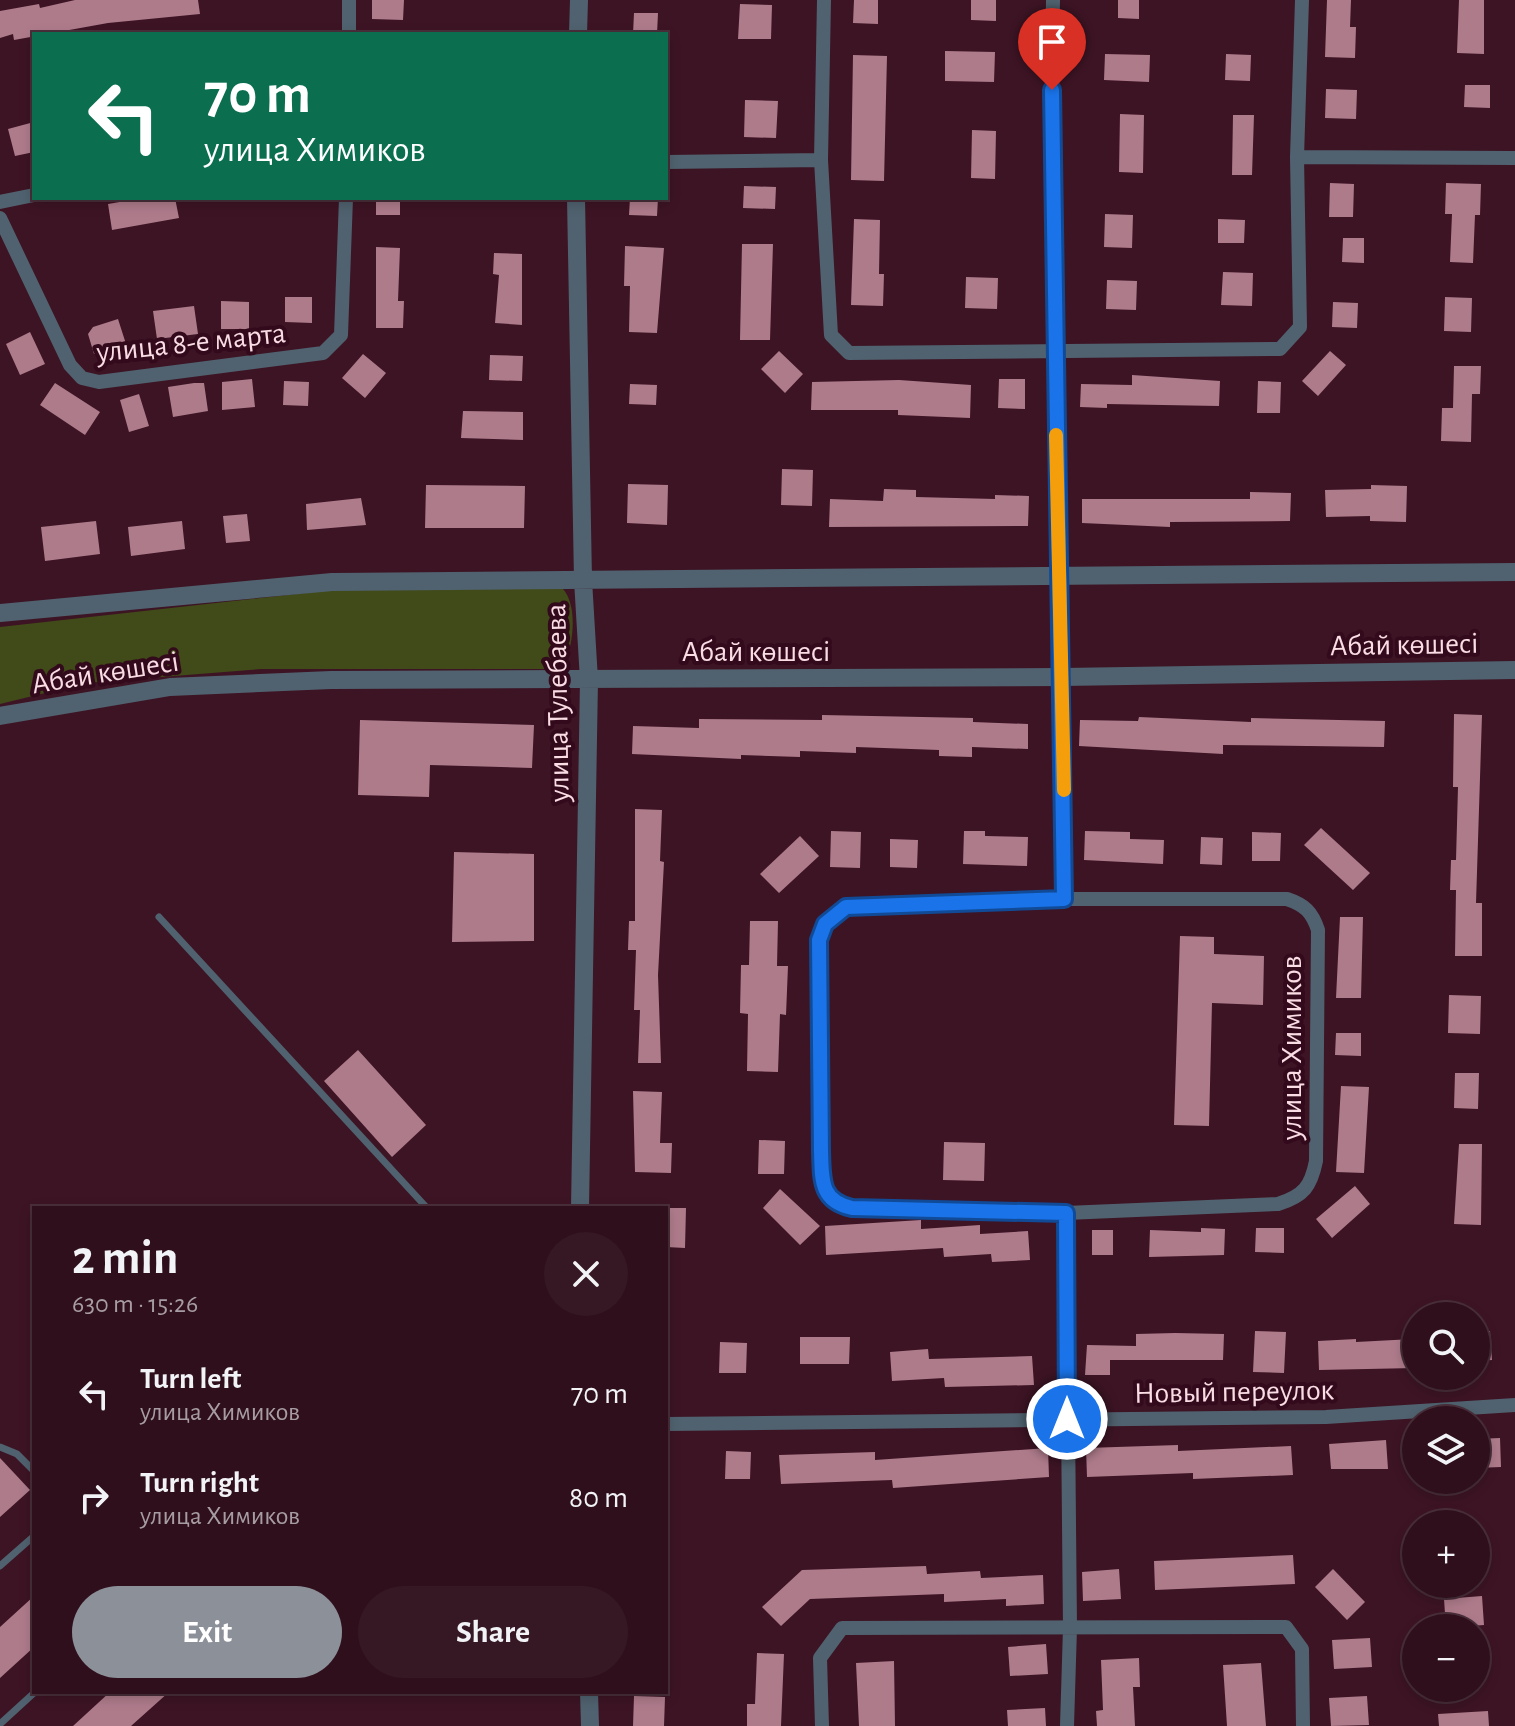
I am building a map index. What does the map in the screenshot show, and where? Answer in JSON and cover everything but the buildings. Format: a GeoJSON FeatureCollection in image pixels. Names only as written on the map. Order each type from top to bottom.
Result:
{"type":"FeatureCollection","features":[{"type":"Feature","properties":{"kind":"street"},"geometry":{"type":"LineString","coordinates":[[349,0],[349,32]]}},
{"type":"Feature","properties":{"kind":"street"},"geometry":{"type":"LineString","coordinates":[[578,32],[579,0]]}},
{"type":"Feature","properties":{"kind":"street"},"geometry":{"type":"LineString","coordinates":[[824,0],[821,160],[831,335],[849,353],[1280,349],[1300,327],[1297,157],[1302,0]]}},
{"type":"Feature","properties":{"kind":"street"},"geometry":{"type":"LineString","coordinates":[[1053,0],[1050,149],[1063,677],[1064,899]]}},
{"type":"Feature","properties":{"kind":"street"},"geometry":{"type":"LineString","coordinates":[[1297,157],[1515,158]]}},
{"type":"Feature","properties":{"kind":"street"},"geometry":{"type":"LineString","coordinates":[[668,162],[821,160]]}},
{"type":"Feature","properties":{"kind":"street"},"geometry":{"type":"LineString","coordinates":[[0,202],[32,195]]}},
{"type":"Feature","properties":{"kind":"street","name":"улица 8-е марта"},"geometry":{"type":"LineString","coordinates":[[0,218],[70,365],[82,378],[99,382],[323,353],[341,335],[346,200]]}},
{"type":"Feature","properties":{"kind":"street","name":"улица Тулебаева"},"geometry":{"type":"LineString","coordinates":[[576,200],[583,580],[589,680],[580,1206]]}},
{"type":"Feature","properties":{"kind":"street"},"geometry":{"type":"LineString","coordinates":[[0,613],[332,582],[1515,572]]}},
{"type":"Feature","properties":{"kind":"street","name":"Абай көшесі"},"geometry":{"type":"LineString","coordinates":[[0,716],[170,687],[331,680],[1063,677],[1515,670]]}},
{"type":"Feature","properties":{"kind":"street","name":"улица Химиков"},"geometry":{"type":"LineString","coordinates":[[1064,899],[1287,899],[1303,904],[1313,916],[1318,930],[1316,1161],[1311,1183],[1297,1198],[1278,1204],[1066,1213],[852,1208],[836,1204],[826,1195],[822,1181],[819,940],[825,924],[846,907],[1064,899]]}},
{"type":"Feature","properties":{"kind":"street"},"geometry":{"type":"LineString","coordinates":[[1066,1213],[1070,1628],[1067,1726]]}},
{"type":"Feature","properties":{"kind":"street","name":"Новый переулок"},"geometry":{"type":"LineString","coordinates":[[668,1424],[1326,1417],[1515,1405]]}},
{"type":"Feature","properties":{"kind":"street"},"geometry":{"type":"LineString","coordinates":[[822,1726],[820,1658],[842,1628],[1286,1627],[1302,1649],[1303,1726]]}},
{"type":"Feature","properties":{"kind":"street"},"geometry":{"type":"LineString","coordinates":[[589,1694],[590,1726]]}},
{"type":"Feature","properties":{"kind":"lane"},"geometry":{"type":"LineString","coordinates":[[159,917],[425,1206]]}},
{"type":"Feature","properties":{"kind":"lane"},"geometry":{"type":"LineString","coordinates":[[0,1447],[17,1454],[32,1469]]}},
{"type":"Feature","properties":{"kind":"lane"},"geometry":{"type":"LineString","coordinates":[[0,1566],[32,1538]]}},
{"type":"Feature","properties":{"kind":"lane"},"geometry":{"type":"LineString","coordinates":[[0,1724],[33,1694]]}},
{"type":"Feature","properties":{"kind":"green space"},"geometry":{"type":"Polygon","coordinates":[[[559,585],[570,601],[573,623],[564,665],[544,669],[261,669],[86,683],[0,704],[0,627],[368,586],[559,585]]]}},
{"type":"Feature","properties":{"kind":"slow traffic"},"geometry":{"type":"LineString","coordinates":[[1056,435],[1064,790]]}},
{"type":"Feature","properties":{"kind":"route"},"geometry":{"type":"LineString","coordinates":[[1052,90],[1050,149],[1063,677],[1064,899],[846,907],[825,924],[819,940],[821,1151],[822,1181],[826,1195],[836,1204],[852,1208],[1066,1213],[1067,1419]]}}]}
